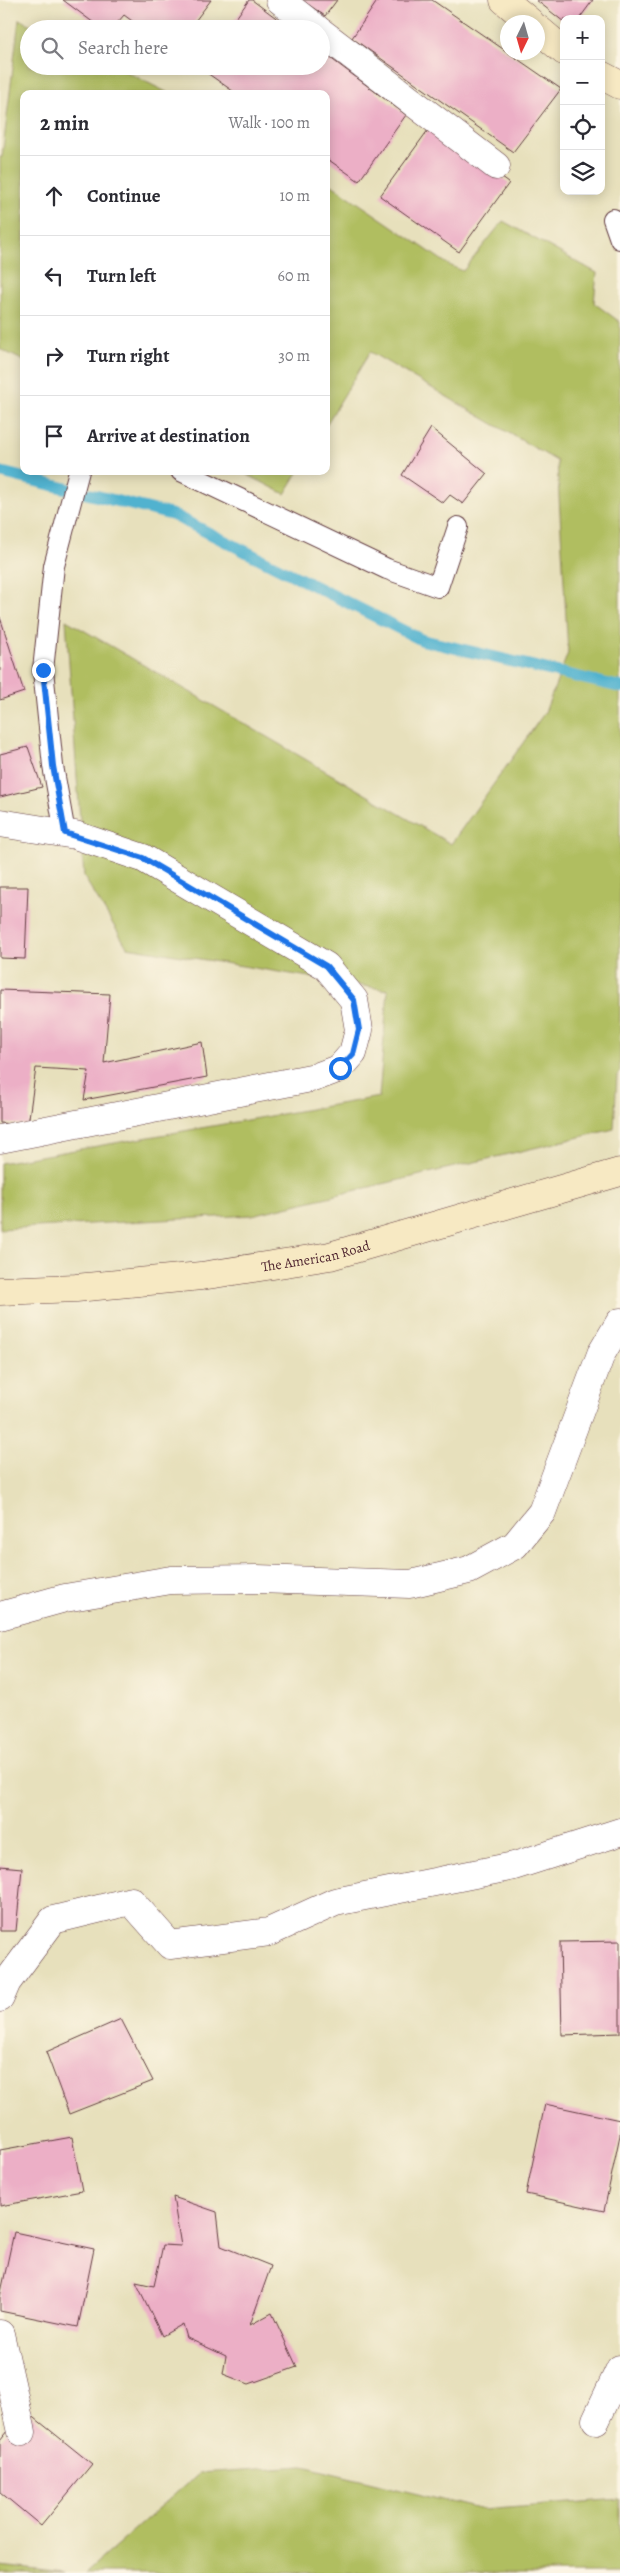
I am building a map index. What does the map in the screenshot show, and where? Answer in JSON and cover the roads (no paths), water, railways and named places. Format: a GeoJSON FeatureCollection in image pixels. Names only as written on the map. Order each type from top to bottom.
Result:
{"type":"FeatureCollection","features":[{"type":"Feature","properties":{"kind":"main road"},"geometry":{"type":"LineString","coordinates":[[504,0],[522,15]]}},
{"type":"Feature","properties":{"kind":"main road"},"geometry":{"type":"LineString","coordinates":[[545,35],[560,48]]}},
{"type":"Feature","properties":{"kind":"main road"},"geometry":{"type":"LineString","coordinates":[[605,77],[620,86]]}},
{"type":"Feature","properties":{"kind":"main road","name":"The American Road"},"geometry":{"type":"LineString","coordinates":[[0,1291],[76,1288],[201,1276],[330,1256],[620,1172]]}},
{"type":"Feature","properties":{"kind":"street"},"geometry":{"type":"LineString","coordinates":[[280,0],[306,20]]}},
{"type":"Feature","properties":{"kind":"street"},"geometry":{"type":"LineString","coordinates":[[330,39],[496,166]]}},
{"type":"Feature","properties":{"kind":"street"},"geometry":{"type":"LineString","coordinates":[[0,823],[65,833],[143,858],[326,966],[354,1000],[359,1030],[353,1054],[340,1068],[316,1077],[0,1139]]}},
{"type":"Feature","properties":{"kind":"street"},"geometry":{"type":"LineString","coordinates":[[0,1616],[65,1598],[172,1580],[410,1584],[469,1570],[515,1545],[542,1512],[601,1354],[620,1322]]}},
{"type":"Feature","properties":{"kind":"street"},"geometry":{"type":"LineString","coordinates":[[0,1998],[7,1982],[53,1920],[131,1901],[170,1945],[269,1932],[335,1902],[514,1866],[620,1832]]}},
{"type":"Feature","properties":{"kind":"street"},"geometry":{"type":"LineString","coordinates":[[0,2334],[22,2432]]}},
{"type":"Feature","properties":{"kind":"street"},"geometry":{"type":"LineString","coordinates":[[596,2420],[620,2369]]}},
{"type":"Feature","properties":{"kind":"lane"},"geometry":{"type":"LineString","coordinates":[[613,219],[620,240]]}},
{"type":"Feature","properties":{"kind":"lane"},"geometry":{"type":"LineString","coordinates":[[65,833],[53,766],[43,670],[54,566],[78,475]]}},
{"type":"Feature","properties":{"kind":"lane"},"geometry":{"type":"LineString","coordinates":[[189,475],[387,570],[438,587],[458,527]]}},
{"type":"Feature","properties":{"kind":"waterway"},"geometry":{"type":"LineString","coordinates":[[0,472],[173,515],[422,640],[620,687]]}}]}
